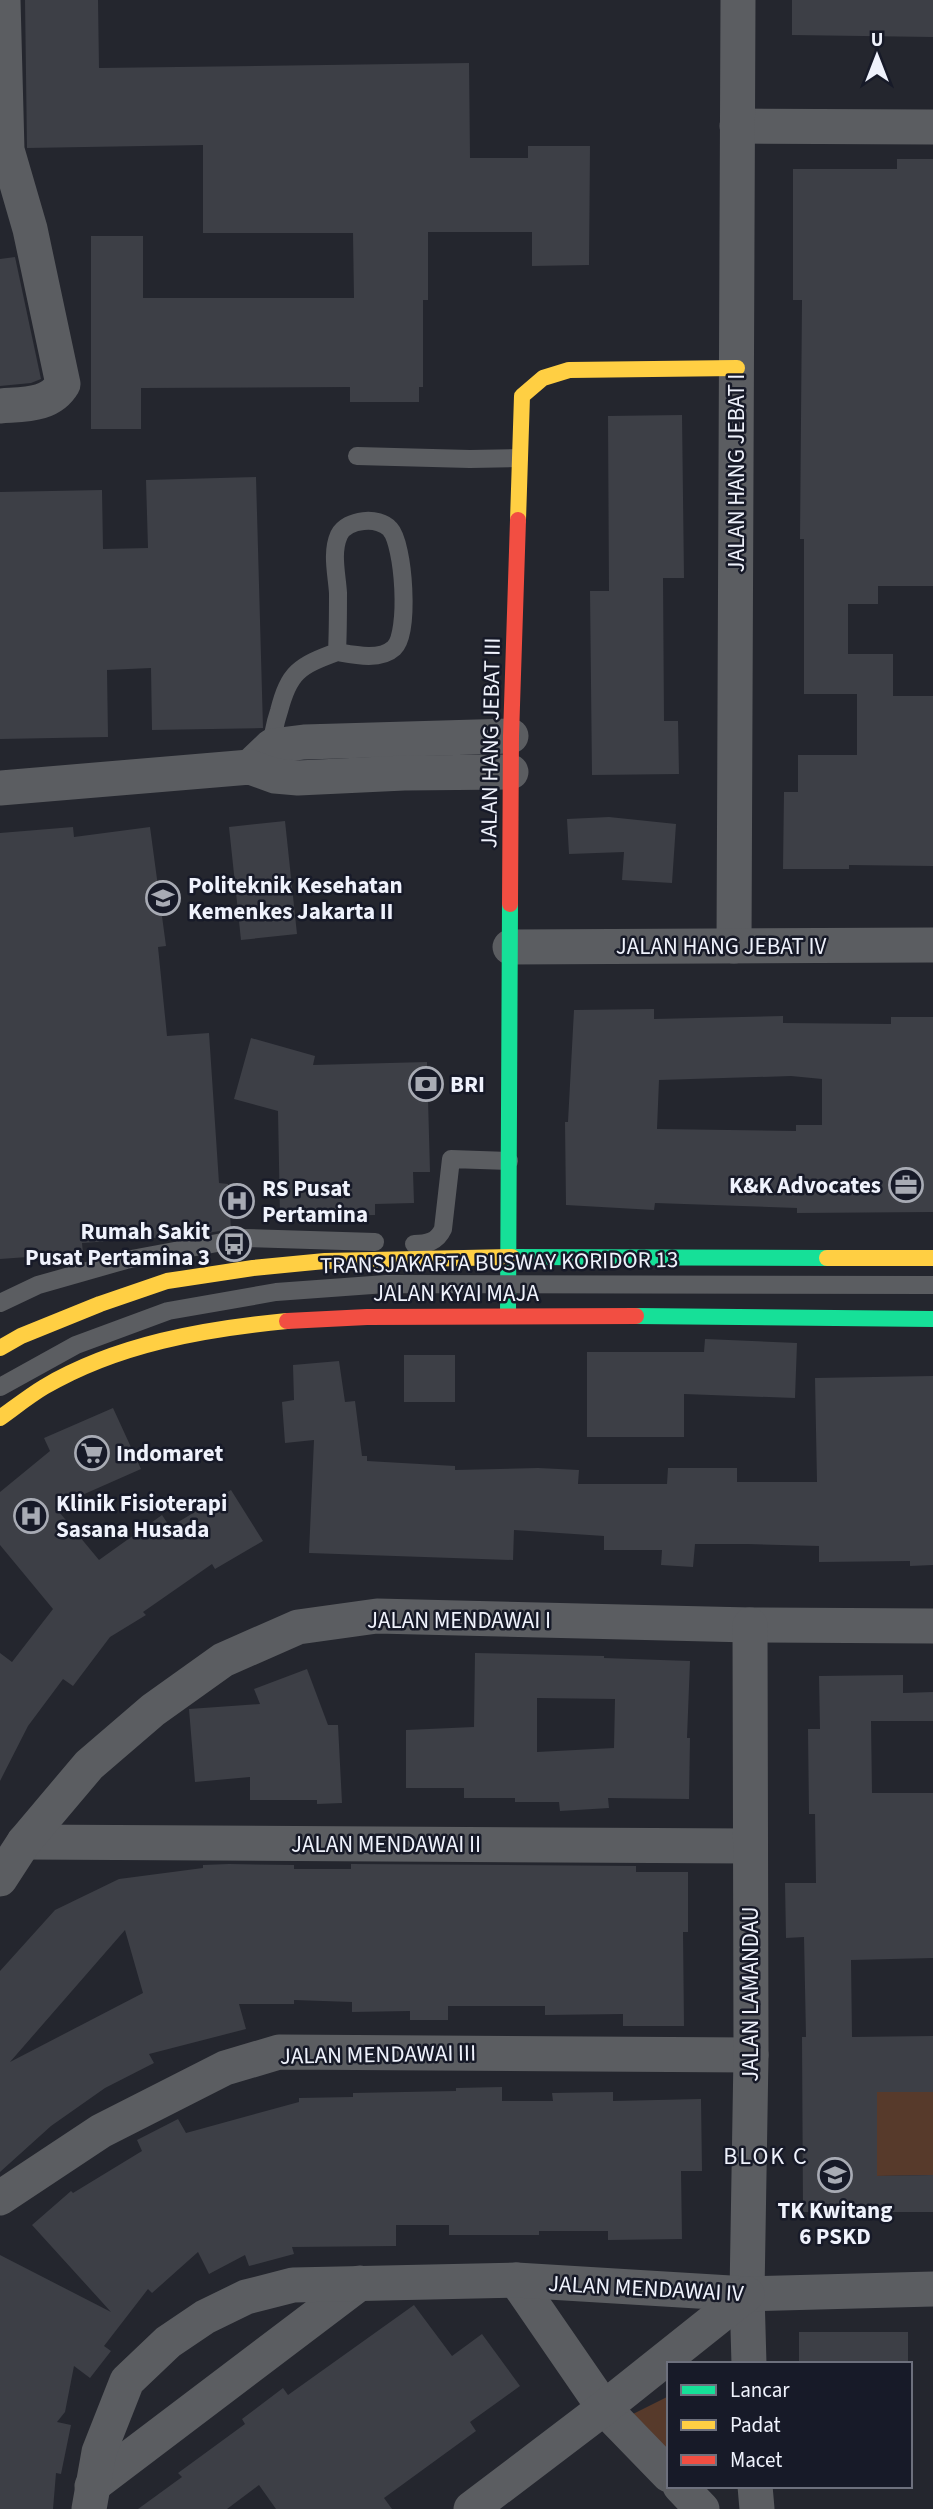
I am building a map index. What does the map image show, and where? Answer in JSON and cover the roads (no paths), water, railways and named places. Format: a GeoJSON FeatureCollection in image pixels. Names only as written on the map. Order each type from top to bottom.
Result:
{"type":"FeatureCollection","features":[{"type":"Feature","properties":{"kind":"main road","name":"JALAN HANG JEBAT III"},"geometry":{"type":"LineString","coordinates":[[508,1315],[511,772],[522,396],[531,384],[548,374],[595,368],[737,368]]}},
{"type":"Feature","properties":{"kind":"main road","name":"JALAN KYAI MAJA"},"geometry":{"type":"LineString","coordinates":[[0,1348],[21,1336],[100,1304],[167,1281],[325,1261],[508,1257],[933,1258]]}},
{"type":"Feature","properties":{"kind":"main road","name":"JALAN KYAI MAJA"},"geometry":{"type":"LineString","coordinates":[[0,1418],[19,1401],[99,1360],[173,1337],[256,1324],[331,1317],[508,1315],[933,1319]]}},
{"type":"Feature","properties":{"kind":"street"},"geometry":{"type":"LineString","coordinates":[[0,407],[44,401],[57,394],[63,384],[30,229],[7,150],[3,0]]}},
{"type":"Feature","properties":{"kind":"street","name":"JALAN HANG JEBAT I"},"geometry":{"type":"LineString","coordinates":[[734,946],[738,0]]}},
{"type":"Feature","properties":{"kind":"street"},"geometry":{"type":"LineString","coordinates":[[737,126],[933,127]]}},
{"type":"Feature","properties":{"kind":"street"},"geometry":{"type":"LineString","coordinates":[[0,788],[266,763],[304,742],[512,736]]}},
{"type":"Feature","properties":{"kind":"street"},"geometry":{"type":"LineString","coordinates":[[266,763],[298,778],[511,772]]}},
{"type":"Feature","properties":{"kind":"street","name":"JALAN HANG JEBAT IV"},"geometry":{"type":"LineString","coordinates":[[509,947],[933,945]]}},
{"type":"Feature","properties":{"kind":"street","name":"JALAN MENDAWAI I"},"geometry":{"type":"LineString","coordinates":[[0,1879],[24,1842],[89,1765],[153,1710],[223,1660],[298,1627],[377,1616],[750,1625],[933,1626]]}},
{"type":"Feature","properties":{"kind":"street","name":"JALAN LAMANDAU"},"geometry":{"type":"LineString","coordinates":[[749,2362],[750,1625]]}},
{"type":"Feature","properties":{"kind":"street","name":"JALAN MENDAWAI II"},"geometry":{"type":"LineString","coordinates":[[24,1842],[749,1846]]}},
{"type":"Feature","properties":{"kind":"street","name":"JALAN MENDAWAI III"},"geometry":{"type":"LineString","coordinates":[[0,2198],[101,2131],[225,2068],[279,2052],[751,2056]]}},
{"type":"Feature","properties":{"kind":"street"},"geometry":{"type":"LineString","coordinates":[[516,2280],[604,2408],[667,2473]]}},
{"type":"Feature","properties":{"kind":"street","name":"JALAN MENDAWAI IV"},"geometry":{"type":"LineString","coordinates":[[90,2498],[99,2452],[127,2381],[167,2342],[205,2317],[246,2297],[293,2285],[516,2280],[747,2294],[933,2289]]}},
{"type":"Feature","properties":{"kind":"street","name":"JALAN MENDAWAI IV"},"geometry":{"type":"LineString","coordinates":[[90,2498],[360,2283]]}},
{"type":"Feature","properties":{"kind":"street"},"geometry":{"type":"LineString","coordinates":[[471,2509],[747,2294]]}},
{"type":"Feature","properties":{"kind":"street"},"geometry":{"type":"LineString","coordinates":[[682,2488],[702,2509]]}},
{"type":"Feature","properties":{"kind":"street"},"geometry":{"type":"LineString","coordinates":[[755,2488],[757,2509]]}},
{"type":"Feature","properties":{"kind":"lane"},"geometry":{"type":"LineString","coordinates":[[357,456],[519,458]]}},
{"type":"Feature","properties":{"kind":"lane"},"geometry":{"type":"LineString","coordinates":[[266,763],[287,683],[304,667],[337,652],[361,656],[378,655],[394,649],[400,637],[403,603],[399,558],[395,537],[382,523],[364,520],[345,528],[339,535],[335,553],[339,621],[337,652]]}},
{"type":"Feature","properties":{"kind":"lane"},"geometry":{"type":"LineString","coordinates":[[0,1303],[38,1285],[126,1260],[244,1238],[422,1244],[434,1241],[440,1237],[445,1220],[452,1159],[509,1161]]}},
{"type":"Feature","properties":{"kind":"lane","name":"TRANSJAKARTA BUSWAY KORIDOR 13"},"geometry":{"type":"LineString","coordinates":[[0,1387],[76,1345],[167,1311],[276,1292],[386,1284],[933,1285]]}},
{"type":"Feature","properties":{"kind":"lane"},"geometry":{"type":"LineString","coordinates":[[2,1328],[21,1336],[54,1381]]}},
{"type":"Feature","properties":{"kind":"place","name":"Politeknik Kesehatan Kemenkes Jakarta II"},"geometry":{"type":"Point","coordinates":[163,898]}},
{"type":"Feature","properties":{"kind":"place","name":"BRI"},"geometry":{"type":"Point","coordinates":[426,1084]}},
{"type":"Feature","properties":{"kind":"place","name":"K&K Advocates"},"geometry":{"type":"Point","coordinates":[906,1185]}},
{"type":"Feature","properties":{"kind":"place","name":"RS Pusat Pertamina"},"geometry":{"type":"Point","coordinates":[237,1201]}},
{"type":"Feature","properties":{"kind":"place","name":"Rumah Sakit Pusat Pertamina 3"},"geometry":{"type":"Point","coordinates":[234,1244]}},
{"type":"Feature","properties":{"kind":"place","name":"Indomaret"},"geometry":{"type":"Point","coordinates":[92,1453]}},
{"type":"Feature","properties":{"kind":"place","name":"Klinik Fisioterapi Sasana Husada"},"geometry":{"type":"Point","coordinates":[31,1516]}},
{"type":"Feature","properties":{"kind":"place","name":"TK Kwitang 6 PSKD"},"geometry":{"type":"Point","coordinates":[835,2175]}},
{"type":"Feature","properties":{"kind":"district","name":"BLOK C"},"geometry":{"type":"Point","coordinates":[766,2156]}}]}
